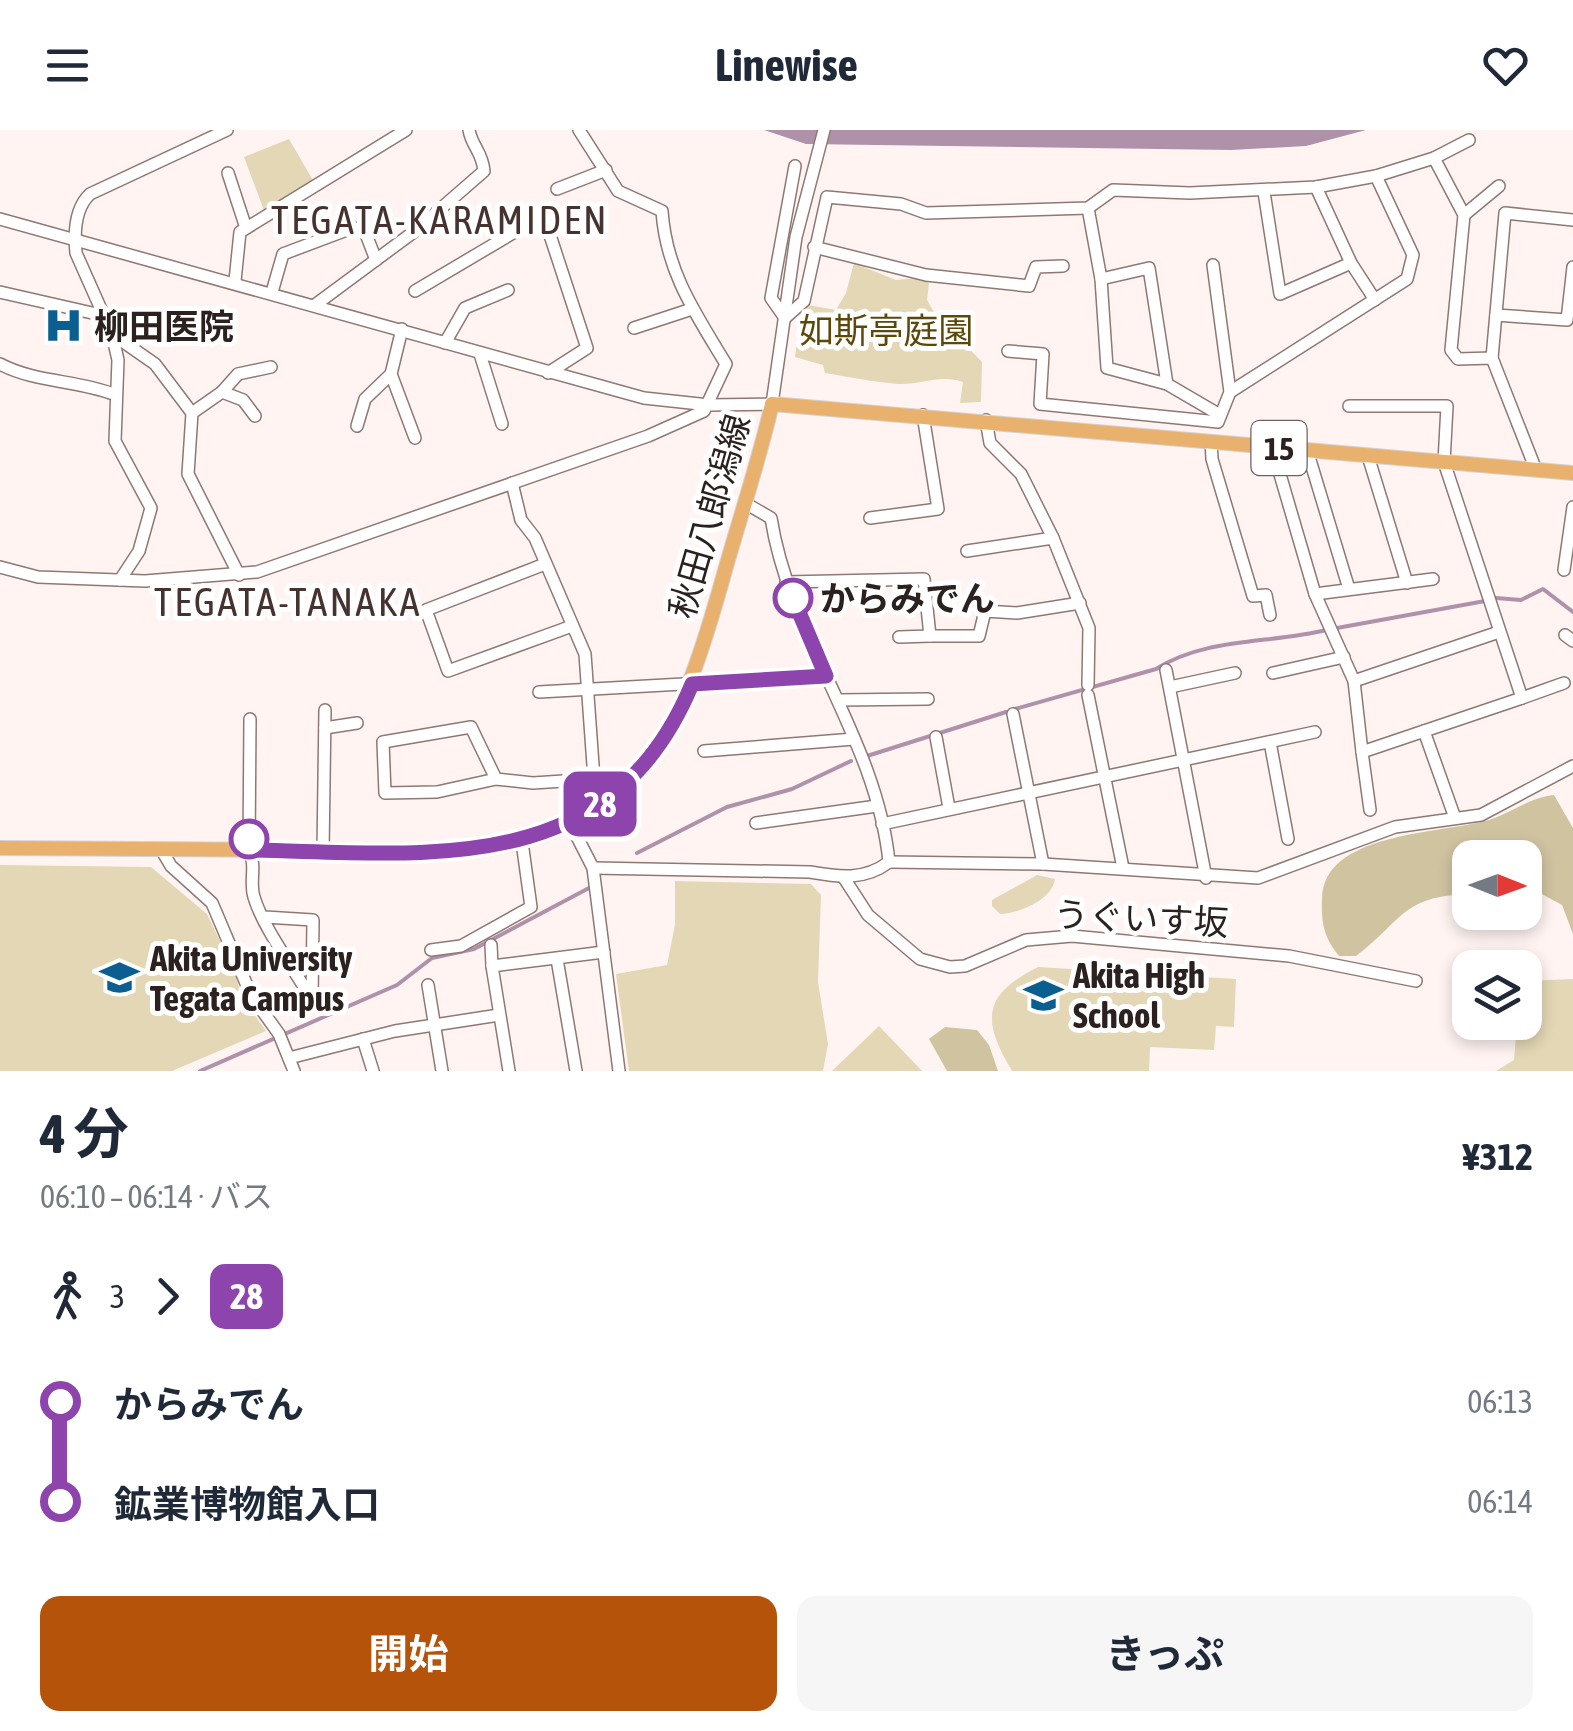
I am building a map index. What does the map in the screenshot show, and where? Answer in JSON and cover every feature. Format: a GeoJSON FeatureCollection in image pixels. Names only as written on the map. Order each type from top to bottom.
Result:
{"type":"FeatureCollection","features":[{"type":"Feature","properties":{"kind":"main road","name":"秋田八郎潟線"},"geometry":{"type":"LineString","coordinates":[[0,848],[457,852],[522,842],[570,822],[605,800],[653,754],[692,684],[772,404],[1573,473]]}},
{"type":"Feature","properties":{"kind":"street"},"geometry":{"type":"LineString","coordinates":[[120,580],[139,551],[152,508],[115,441],[118,360],[112,334],[101,315],[74,239],[81,202],[90,194],[226,130]]}},
{"type":"Feature","properties":{"kind":"street"},"geometry":{"type":"LineString","coordinates":[[235,281],[240,232],[406,130]]}},
{"type":"Feature","properties":{"kind":"street"},"geometry":{"type":"LineString","coordinates":[[314,305],[376,260],[484,171],[482,151],[471,140],[468,130]]}},
{"type":"Feature","properties":{"kind":"street"},"geometry":{"type":"LineString","coordinates":[[0,567],[38,577],[120,580],[238,574],[277,566],[648,436],[709,406],[726,364],[692,308],[665,250],[662,211],[618,191],[579,130]]}},
{"type":"Feature","properties":{"kind":"street"},"geometry":{"type":"LineString","coordinates":[[0,219],[235,281],[644,398],[709,406],[772,404],[796,238],[824,130]]}},
{"type":"Feature","properties":{"kind":"street"},"geometry":{"type":"LineString","coordinates":[[784,318],[804,302],[826,197],[901,204],[926,212],[1088,208],[1113,190],[1264,192],[1316,187],[1376,176],[1434,158],[1469,140]]}},
{"type":"Feature","properties":{"kind":"street"},"geometry":{"type":"LineString","coordinates":[[1434,158],[1464,215],[1452,350],[1458,359],[1492,358]]}},
{"type":"Feature","properties":{"kind":"street"},"geometry":{"type":"LineString","coordinates":[[784,318],[771,298],[795,166]]}},
{"type":"Feature","properties":{"kind":"street"},"geometry":{"type":"LineString","coordinates":[[557,189],[606,170]]}},
{"type":"Feature","properties":{"kind":"street"},"geometry":{"type":"LineString","coordinates":[[228,173],[246,228]]}},
{"type":"Feature","properties":{"kind":"street"},"geometry":{"type":"LineString","coordinates":[[1230,392],[1408,279],[1413,255],[1376,176]]}},
{"type":"Feature","properties":{"kind":"street"},"geometry":{"type":"LineString","coordinates":[[1464,215],[1499,186]]}},
{"type":"Feature","properties":{"kind":"street"},"geometry":{"type":"LineString","coordinates":[[1316,187],[1350,263],[1374,300]]}},
{"type":"Feature","properties":{"kind":"street"},"geometry":{"type":"LineString","coordinates":[[1264,192],[1280,294],[1350,263]]}},
{"type":"Feature","properties":{"kind":"street"},"geometry":{"type":"LineString","coordinates":[[1088,208],[1100,279],[1106,368],[1167,384],[1220,414]]}},
{"type":"Feature","properties":{"kind":"street"},"geometry":{"type":"LineString","coordinates":[[1536,470],[1492,358],[1505,213],[1573,220]]}},
{"type":"Feature","properties":{"kind":"street"},"geometry":{"type":"LineString","coordinates":[[415,291],[540,217],[547,226],[587,348],[548,373]]}},
{"type":"Feature","properties":{"kind":"street"},"geometry":{"type":"LineString","coordinates":[[272,292],[282,254],[352,228],[364,228],[376,260]]}},
{"type":"Feature","properties":{"kind":"street"},"geometry":{"type":"LineString","coordinates":[[814,247],[926,275],[1030,286],[1036,268],[1063,266]]}},
{"type":"Feature","properties":{"kind":"street"},"geometry":{"type":"LineString","coordinates":[[1008,351],[1043,354],[1040,404],[1218,422],[1230,392],[1213,265]]}},
{"type":"Feature","properties":{"kind":"street"},"geometry":{"type":"LineString","coordinates":[[1496,316],[1566,320],[1573,266]]}},
{"type":"Feature","properties":{"kind":"street"},"geometry":{"type":"LineString","coordinates":[[1100,279],[1149,268],[1167,384]]}},
{"type":"Feature","properties":{"kind":"street"},"geometry":{"type":"LineString","coordinates":[[445,343],[465,308],[508,290]]}},
{"type":"Feature","properties":{"kind":"street"},"geometry":{"type":"LineString","coordinates":[[0,292],[101,315]]}},
{"type":"Feature","properties":{"kind":"street"},"geometry":{"type":"LineString","coordinates":[[634,328],[692,308]]}},
{"type":"Feature","properties":{"kind":"street"},"geometry":{"type":"LineString","coordinates":[[357,426],[365,399],[391,374],[402,329]]}},
{"type":"Feature","properties":{"kind":"street"},"geometry":{"type":"LineString","coordinates":[[112,334],[155,364],[192,414],[188,474],[238,574]]}},
{"type":"Feature","properties":{"kind":"street"},"geometry":{"type":"LineString","coordinates":[[480,354],[502,424]]}},
{"type":"Feature","properties":{"kind":"street"},"geometry":{"type":"LineString","coordinates":[[0,364],[18,374],[90,384],[116,394]]}},
{"type":"Feature","properties":{"kind":"street"},"geometry":{"type":"LineString","coordinates":[[192,414],[222,392],[238,374],[270,367]]}},
{"type":"Feature","properties":{"kind":"street"},"geometry":{"type":"LineString","coordinates":[[391,374],[415,438]]}},
{"type":"Feature","properties":{"kind":"street"},"geometry":{"type":"LineString","coordinates":[[222,392],[244,400],[255,416]]}},
{"type":"Feature","properties":{"kind":"street"},"geometry":{"type":"LineString","coordinates":[[1349,406],[1444,403],[1444,462],[1522,698]]}},
{"type":"Feature","properties":{"kind":"street"},"geometry":{"type":"LineString","coordinates":[[870,518],[938,509],[922,415]]}},
{"type":"Feature","properties":{"kind":"street"},"geometry":{"type":"LineString","coordinates":[[1156,435],[1159,416]]}},
{"type":"Feature","properties":{"kind":"street"},"geometry":{"type":"LineString","coordinates":[[986,420],[990,443],[1021,474],[1053,538],[1090,628],[1088,690],[1123,868]]}},
{"type":"Feature","properties":{"kind":"street"},"geometry":{"type":"LineString","coordinates":[[1211,441],[1212,459],[1253,596],[1266,595],[1270,614]]}},
{"type":"Feature","properties":{"kind":"street"},"geometry":{"type":"LineString","coordinates":[[1272,447],[1315,594],[1354,681],[1370,810]]}},
{"type":"Feature","properties":{"kind":"street"},"geometry":{"type":"LineString","coordinates":[[1307,450],[1349,589]]}},
{"type":"Feature","properties":{"kind":"street"},"geometry":{"type":"LineString","coordinates":[[1368,456],[1406,583]]}},
{"type":"Feature","properties":{"kind":"street"},"geometry":{"type":"LineString","coordinates":[[512,483],[521,520],[535,538],[585,654],[594,779],[605,800]]}},
{"type":"Feature","properties":{"kind":"street"},"geometry":{"type":"LineString","coordinates":[[746,503],[771,518],[786,582],[854,739],[877,806],[889,862]]}},
{"type":"Feature","properties":{"kind":"street"},"geometry":{"type":"LineString","coordinates":[[1564,570],[1571,549],[1573,507]]}},
{"type":"Feature","properties":{"kind":"street"},"geometry":{"type":"LineString","coordinates":[[967,551],[1053,538]]}},
{"type":"Feature","properties":{"kind":"street"},"geometry":{"type":"LineString","coordinates":[[545,564],[426,610],[448,671],[572,626]]}},
{"type":"Feature","properties":{"kind":"street"},"geometry":{"type":"LineString","coordinates":[[786,582],[924,579],[930,636]]}},
{"type":"Feature","properties":{"kind":"street"},"geometry":{"type":"LineString","coordinates":[[1315,594],[1433,580]]}},
{"type":"Feature","properties":{"kind":"street"},"geometry":{"type":"LineString","coordinates":[[899,636],[979,636],[985,611],[1018,613],[1080,603]]}},
{"type":"Feature","properties":{"kind":"street"},"geometry":{"type":"LineString","coordinates":[[1354,681],[1500,632]]}},
{"type":"Feature","properties":{"kind":"street"},"geometry":{"type":"LineString","coordinates":[[1274,673],[1344,658]]}},
{"type":"Feature","properties":{"kind":"street"},"geometry":{"type":"LineString","coordinates":[[1166,670],[1206,878]]}},
{"type":"Feature","properties":{"kind":"street"},"geometry":{"type":"LineString","coordinates":[[1170,687],[1234,673]]}},
{"type":"Feature","properties":{"kind":"street"},"geometry":{"type":"LineString","coordinates":[[539,692],[826,676]]}},
{"type":"Feature","properties":{"kind":"street"},"geometry":{"type":"LineString","coordinates":[[1362,752],[1564,683]]}},
{"type":"Feature","properties":{"kind":"street"},"geometry":{"type":"LineString","coordinates":[[838,700],[928,699]]}},
{"type":"Feature","properties":{"kind":"street"},"geometry":{"type":"LineString","coordinates":[[323,851],[325,710]]}},
{"type":"Feature","properties":{"kind":"street"},"geometry":{"type":"LineString","coordinates":[[1012,714],[1043,864]]}},
{"type":"Feature","properties":{"kind":"street"},"geometry":{"type":"LineString","coordinates":[[250,719],[249,850],[254,860],[253,895],[265,917],[302,983],[312,1000],[313,920],[265,917]]}},
{"type":"Feature","properties":{"kind":"street"},"geometry":{"type":"LineString","coordinates":[[324,728],[356,722]]}},
{"type":"Feature","properties":{"kind":"street"},"geometry":{"type":"LineString","coordinates":[[496,780],[471,727],[383,742],[384,793],[437,792],[496,780],[533,784],[594,779]]}},
{"type":"Feature","properties":{"kind":"street"},"geometry":{"type":"LineString","coordinates":[[1424,731],[1455,818]]}},
{"type":"Feature","properties":{"kind":"street"},"geometry":{"type":"LineString","coordinates":[[882,824],[1316,732]]}},
{"type":"Feature","properties":{"kind":"street"},"geometry":{"type":"LineString","coordinates":[[936,737],[950,808]]}},
{"type":"Feature","properties":{"kind":"street"},"geometry":{"type":"LineString","coordinates":[[704,751],[854,739]]}},
{"type":"Feature","properties":{"kind":"street"},"geometry":{"type":"LineString","coordinates":[[1270,742],[1288,839]]}},
{"type":"Feature","properties":{"kind":"street"},"geometry":{"type":"LineString","coordinates":[[593,868],[810,872],[844,878],[861,876],[889,862],[1043,864],[1206,878],[1258,878],[1395,827],[1482,814],[1573,766]]}},
{"type":"Feature","properties":{"kind":"street"},"geometry":{"type":"LineString","coordinates":[[756,823],[877,806]]}},
{"type":"Feature","properties":{"kind":"street"},"geometry":{"type":"LineString","coordinates":[[570,822],[593,868],[618,1071]]}},
{"type":"Feature","properties":{"kind":"street"},"geometry":{"type":"LineString","coordinates":[[431,950],[462,946],[530,907],[522,842]]}},
{"type":"Feature","properties":{"kind":"street"},"geometry":{"type":"LineString","coordinates":[[161,849],[171,866],[212,903],[251,995],[280,1038],[292,1065],[363,1039],[499,1014]]}},
{"type":"Feature","properties":{"kind":"street","name":"うぐいす坂"},"geometry":{"type":"LineString","coordinates":[[844,878],[868,915],[920,959],[950,967],[965,966],[1026,940],[1072,936],[1289,956],[1416,981]]}},
{"type":"Feature","properties":{"kind":"street"},"geometry":{"type":"LineString","coordinates":[[491,945],[509,1071]]}},
{"type":"Feature","properties":{"kind":"street"},"geometry":{"type":"LineString","coordinates":[[492,966],[604,952]]}},
{"type":"Feature","properties":{"kind":"street"},"geometry":{"type":"LineString","coordinates":[[557,958],[576,1071]]}},
{"type":"Feature","properties":{"kind":"street"},"geometry":{"type":"LineString","coordinates":[[428,985],[442,1071]]}},
{"type":"Feature","properties":{"kind":"street"},"geometry":{"type":"LineString","coordinates":[[363,1039],[373,1071]]}},
{"type":"Feature","properties":{"kind":"green space"},"geometry":{"type":"Polygon","coordinates":[[[289,139],[314,182],[265,213],[244,157],[289,139]]]}},
{"type":"Feature","properties":{"kind":"green space","name":"如斯亭庭園"},"geometry":{"type":"Polygon","coordinates":[[[854,263],[896,280],[918,278],[929,283],[927,300],[935,314],[982,362],[981,402],[960,403],[963,382],[955,380],[898,384],[871,381],[825,373],[823,365],[795,357],[800,321],[808,305],[836,310],[846,293],[854,263]]]}},
{"type":"Feature","properties":{"kind":"green space","name":"Akita University Tegata Campus"},"geometry":{"type":"Polygon","coordinates":[[[0,865],[151,867],[207,914],[242,997],[266,1031],[172,1071],[0,1071],[0,865]]]}},
{"type":"Feature","properties":{"kind":"green space"},"geometry":{"type":"Polygon","coordinates":[[[1037,875],[1055,879],[1042,899],[1008,913],[1000,914],[992,906],[992,900],[1037,875]]]}},
{"type":"Feature","properties":{"kind":"green space"},"geometry":{"type":"Polygon","coordinates":[[[675,881],[811,884],[821,895],[818,982],[828,1044],[823,1071],[629,1071],[616,974],[667,965],[675,925],[675,881]]]}},
{"type":"Feature","properties":{"kind":"green space"},"geometry":{"type":"Polygon","coordinates":[[[1038,967],[1236,979],[1234,1027],[1216,1026],[1214,1050],[1150,1047],[1149,1071],[1012,1071],[995,1037],[993,1010],[1006,988],[1038,967]]]}},
{"type":"Feature","properties":{"kind":"green space"},"geometry":{"type":"Polygon","coordinates":[[[1573,979],[1573,1071],[1496,1071],[1514,1060],[1516,1040],[1542,1040],[1542,980],[1573,979]]]}},
{"type":"Feature","properties":{"kind":"green space"},"geometry":{"type":"Polygon","coordinates":[[[879,1026],[922,1071],[832,1071],[879,1026]]]}},
{"type":"Feature","properties":{"kind":"shaded area"},"geometry":{"type":"Polygon","coordinates":[[[764,130],[1366,130],[1306,146],[1231,150],[806,144],[764,130]]]}},
{"type":"Feature","properties":{"kind":"shaded area"},"geometry":{"type":"Polygon","coordinates":[[[1554,795],[1573,828],[1573,934],[1562,905],[1542,894],[1542,840],[1452,840],[1452,896],[1416,905],[1356,956],[1339,956],[1324,930],[1322,899],[1327,877],[1342,860],[1362,848],[1388,840],[1489,820],[1554,795]]]}},
{"type":"Feature","properties":{"kind":"shaded area"},"geometry":{"type":"Polygon","coordinates":[[[945,1027],[977,1030],[989,1045],[998,1071],[947,1071],[929,1039],[945,1027]]]}},
{"type":"Feature","properties":{"kind":"waterway"},"geometry":{"type":"LineString","coordinates":[[1496,598],[1521,600],[1543,589],[1573,612]]}},
{"type":"Feature","properties":{"kind":"waterway"},"geometry":{"type":"LineString","coordinates":[[1337,628],[1485,601]]}},
{"type":"Feature","properties":{"kind":"waterway"},"geometry":{"type":"LineString","coordinates":[[1015,709],[1156,669],[1196,651],[1326,630]]}},
{"type":"Feature","properties":{"kind":"waterway"},"geometry":{"type":"LineString","coordinates":[[867,756],[1006,712]]}},
{"type":"Feature","properties":{"kind":"waterway"},"geometry":{"type":"LineString","coordinates":[[637,853],[727,807],[792,789],[851,761]]}},
{"type":"Feature","properties":{"kind":"waterway"},"geometry":{"type":"LineString","coordinates":[[200,1071],[397,985],[432,958],[474,949],[589,888]]}},
{"type":"Feature","properties":{"kind":"bus line","name":"28"},"geometry":{"type":"LineString","coordinates":[[249,839],[249,850],[457,852],[510,845],[559,828],[630,780],[672,725],[692,684],[826,676],[793,598]]}},
{"type":"Feature","properties":{"kind":"place","name":"柳田医院"},"geometry":{"type":"Point","coordinates":[64,326]}},
{"type":"Feature","properties":{"kind":"place","name":"からみでん"},"geometry":{"type":"Point","coordinates":[793,598]}},
{"type":"Feature","properties":{"kind":"place","name":"Akita University Tegata Campus"},"geometry":{"type":"Point","coordinates":[120,978]}},
{"type":"Feature","properties":{"kind":"place","name":"Akita High School"},"geometry":{"type":"Point","coordinates":[1043,995]}},
{"type":"Feature","properties":{"kind":"district","name":"TEGATA-KARAMIDEN"},"geometry":{"type":"Point","coordinates":[440,219]}},
{"type":"Feature","properties":{"kind":"district","name":"TEGATA-TANAKA"},"geometry":{"type":"Point","coordinates":[288,601]}}]}
